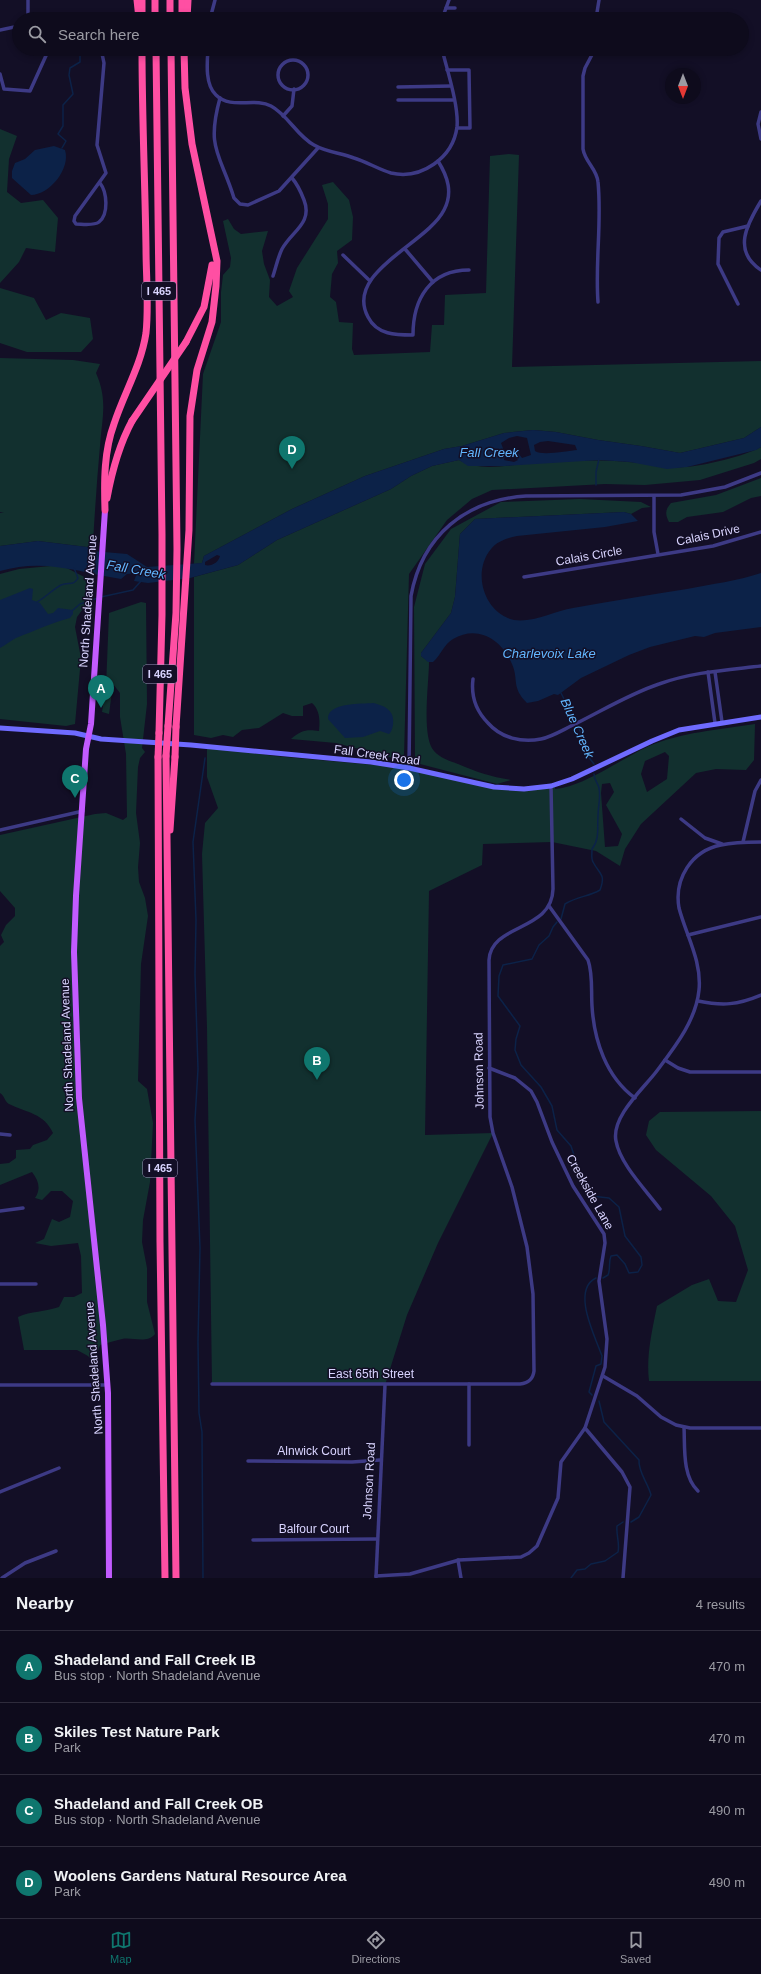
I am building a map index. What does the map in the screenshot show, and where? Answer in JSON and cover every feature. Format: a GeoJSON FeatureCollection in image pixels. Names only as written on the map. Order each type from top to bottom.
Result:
{"type":"FeatureCollection","features":[{"type":"Feature","properties":{"kind":"highway"},"geometry":{"type":"LineString","coordinates":[[137,0],[138,12]]}},
{"type":"Feature","properties":{"kind":"highway"},"geometry":{"type":"LineString","coordinates":[[142,0],[142,12]]}},
{"type":"Feature","properties":{"kind":"highway"},"geometry":{"type":"LineString","coordinates":[[155,0],[155,12]]}},
{"type":"Feature","properties":{"kind":"highway"},"geometry":{"type":"LineString","coordinates":[[170,0],[170,12]]}},
{"type":"Feature","properties":{"kind":"highway"},"geometry":{"type":"LineString","coordinates":[[182,0],[182,12]]}},
{"type":"Feature","properties":{"kind":"highway"},"geometry":{"type":"LineString","coordinates":[[187,12],[188,0]]}},
{"type":"Feature","properties":{"kind":"highway"},"geometry":{"type":"LineString","coordinates":[[105,510],[104,488],[108,448],[113,424],[135,373],[143,349],[147,309],[142,56]]}},
{"type":"Feature","properties":{"kind":"highway","name":"I 465"},"geometry":{"type":"LineString","coordinates":[[156,56],[162,534],[162,615],[158,757],[160,1234],[165,1578]]}},
{"type":"Feature","properties":{"kind":"highway","name":"I 465"},"geometry":{"type":"LineString","coordinates":[[171,56],[177,549],[180,613],[166,756],[176,1578]]}},
{"type":"Feature","properties":{"kind":"highway"},"geometry":{"type":"LineString","coordinates":[[168,862],[182,641],[180,613],[189,530],[191,407],[195,381],[212,322],[217,261],[192,144],[185,88],[184,56]]}},
{"type":"Feature","properties":{"kind":"highway"},"geometry":{"type":"LineString","coordinates":[[105,510],[116,459],[132,421],[186,342],[198,321],[206,299],[211,277],[214,245]]}},
{"type":"Feature","properties":{"kind":"main road","name":"North Shadeland Avenue"},"geometry":{"type":"LineString","coordinates":[[105,510],[89,736],[86,749],[75,924],[78,1091],[108,1385],[110,1442],[109,1578]]}},
{"type":"Feature","properties":{"kind":"main road","name":"Fall Creek Road"},"geometry":{"type":"LineString","coordinates":[[0,728],[75,733],[101,739],[339,759],[409,768],[505,789],[530,789],[551,786],[578,777],[668,734],[685,728],[761,717]]}},
{"type":"Feature","properties":{"kind":"street"},"geometry":{"type":"LineString","coordinates":[[28,0],[28,12]]}},
{"type":"Feature","properties":{"kind":"street"},"geometry":{"type":"LineString","coordinates":[[212,12],[215,0]]}},
{"type":"Feature","properties":{"kind":"street"},"geometry":{"type":"LineString","coordinates":[[445,12],[449,0]]}},
{"type":"Feature","properties":{"kind":"street"},"geometry":{"type":"LineString","coordinates":[[597,12],[599,0]]}},
{"type":"Feature","properties":{"kind":"street"},"geometry":{"type":"LineString","coordinates":[[446,8],[455,8]]}},
{"type":"Feature","properties":{"kind":"street"},"geometry":{"type":"LineString","coordinates":[[0,30],[12,27]]}},
{"type":"Feature","properties":{"kind":"street"},"geometry":{"type":"LineString","coordinates":[[0,74],[4,89],[30,91],[46,56]]}},
{"type":"Feature","properties":{"kind":"street"},"geometry":{"type":"LineString","coordinates":[[100,183],[106,193],[106,206],[100,220],[95,224],[76,224],[74,221],[75,216],[100,183],[106,172],[98,145],[104,63],[102,56]]}},
{"type":"Feature","properties":{"kind":"street"},"geometry":{"type":"LineString","coordinates":[[208,56],[210,85],[213,92],[220,98],[232,102],[265,104],[273,107],[305,139],[318,148],[353,157],[382,170],[398,174],[420,172],[438,161],[450,147],[457,128],[456,115],[444,56]]}},
{"type":"Feature","properties":{"kind":"street"},"geometry":{"type":"LineString","coordinates":[[591,56],[585,68],[583,76],[583,142],[585,157],[595,173],[598,182],[600,229],[597,271],[598,302]]}},
{"type":"Feature","properties":{"kind":"street"},"geometry":{"type":"LineString","coordinates":[[293,60],[304,64],[308,74],[305,84],[294,90],[282,85],[279,75],[283,64],[293,60]]}},
{"type":"Feature","properties":{"kind":"street"},"geometry":{"type":"LineString","coordinates":[[447,70],[469,70],[470,128],[457,128]]}},
{"type":"Feature","properties":{"kind":"street"},"geometry":{"type":"LineString","coordinates":[[398,87],[450,86]]}},
{"type":"Feature","properties":{"kind":"street"},"geometry":{"type":"LineString","coordinates":[[283,116],[292,106],[294,90]]}},
{"type":"Feature","properties":{"kind":"street"},"geometry":{"type":"LineString","coordinates":[[220,98],[214,122],[214,143],[216,153],[234,197],[239,204],[248,205],[279,191],[318,148]]}},
{"type":"Feature","properties":{"kind":"street"},"geometry":{"type":"LineString","coordinates":[[398,100],[453,100]]}},
{"type":"Feature","properties":{"kind":"street"},"geometry":{"type":"LineString","coordinates":[[761,112],[758,124],[761,139]]}},
{"type":"Feature","properties":{"kind":"street"},"geometry":{"type":"LineString","coordinates":[[438,161],[448,184],[446,206],[437,220],[369,280],[365,289],[365,311],[371,322],[379,329],[388,333],[413,335],[414,318],[417,306],[423,293],[433,282],[447,273],[458,270],[468,270]]}},
{"type":"Feature","properties":{"kind":"street"},"geometry":{"type":"LineString","coordinates":[[273,276],[282,248],[307,214],[307,208],[300,189],[292,178]]}},
{"type":"Feature","properties":{"kind":"street"},"geometry":{"type":"LineString","coordinates":[[761,201],[748,226],[744,242],[746,252],[752,263],[761,270]]}},
{"type":"Feature","properties":{"kind":"street"},"geometry":{"type":"LineString","coordinates":[[738,304],[719,265],[719,238],[724,232],[748,226]]}},
{"type":"Feature","properties":{"kind":"street"},"geometry":{"type":"LineString","coordinates":[[405,249],[433,282]]}},
{"type":"Feature","properties":{"kind":"street"},"geometry":{"type":"LineString","coordinates":[[343,255],[369,280]]}},
{"type":"Feature","properties":{"kind":"street"},"geometry":{"type":"LineString","coordinates":[[409,768],[411,596],[419,568],[428,550],[456,519],[470,510],[502,498],[526,496],[681,495],[708,491],[738,483],[761,473]]}},
{"type":"Feature","properties":{"kind":"street"},"geometry":{"type":"LineString","coordinates":[[654,496],[654,532],[658,554]]}},
{"type":"Feature","properties":{"kind":"street","name":"Calais Drive"},"geometry":{"type":"LineString","coordinates":[[658,554],[718,545],[761,532]]}},
{"type":"Feature","properties":{"kind":"street","name":"Calais Circle"},"geometry":{"type":"LineString","coordinates":[[524,577],[658,554]]}},
{"type":"Feature","properties":{"kind":"street"},"geometry":{"type":"LineString","coordinates":[[473,679],[473,695],[480,712],[490,726],[501,734],[515,739],[531,741],[549,737],[647,688],[679,678],[711,672],[761,666]]}},
{"type":"Feature","properties":{"kind":"street"},"geometry":{"type":"LineString","coordinates":[[711,672],[722,722]]}},
{"type":"Feature","properties":{"kind":"street"},"geometry":{"type":"LineString","coordinates":[[711,672],[715,724]]}},
{"type":"Feature","properties":{"kind":"street"},"geometry":{"type":"LineString","coordinates":[[743,842],[753,799],[761,780]]}},
{"type":"Feature","properties":{"kind":"street"},"geometry":{"type":"LineString","coordinates":[[551,786],[553,891],[549,906],[588,960],[591,971],[594,1022],[602,1052],[616,1080],[635,1098]]}},
{"type":"Feature","properties":{"kind":"street"},"geometry":{"type":"LineString","coordinates":[[0,830],[83,810]]}},
{"type":"Feature","properties":{"kind":"street"},"geometry":{"type":"LineString","coordinates":[[681,819],[705,838],[723,844]]}},
{"type":"Feature","properties":{"kind":"street"},"geometry":{"type":"LineString","coordinates":[[660,1209],[626,1163],[616,1142],[616,1132],[620,1119],[665,1060],[688,1025],[698,1000],[698,969],[678,902],[678,890],[687,867],[697,856],[709,848],[723,844],[761,842]]}},
{"type":"Feature","properties":{"kind":"street","name":"Johnson Road"},"geometry":{"type":"LineString","coordinates":[[530,1381],[534,1372],[532,1281],[524,1230],[512,1187],[491,1123],[489,1105],[490,953],[499,940],[538,918],[549,906]]}},
{"type":"Feature","properties":{"kind":"street"},"geometry":{"type":"LineString","coordinates":[[688,935],[761,917]]}},
{"type":"Feature","properties":{"kind":"street"},"geometry":{"type":"LineString","coordinates":[[698,1000],[730,1004],[740,1003],[761,995]]}},
{"type":"Feature","properties":{"kind":"street"},"geometry":{"type":"LineString","coordinates":[[665,1060],[678,1068],[690,1072],[761,1072]]}},
{"type":"Feature","properties":{"kind":"street","name":"Creekside Lane"},"geometry":{"type":"LineString","coordinates":[[376,1577],[410,1574],[458,1560],[517,1558],[532,1551],[540,1541],[557,1500],[561,1462],[585,1428],[603,1376],[608,1343],[599,1281],[605,1241],[604,1234],[573,1186],[552,1142],[538,1102],[531,1091],[515,1078],[489,1068]]}},
{"type":"Feature","properties":{"kind":"street"},"geometry":{"type":"LineString","coordinates":[[0,1134],[10,1134]]}},
{"type":"Feature","properties":{"kind":"street"},"geometry":{"type":"LineString","coordinates":[[0,1211],[23,1208]]}},
{"type":"Feature","properties":{"kind":"street"},"geometry":{"type":"LineString","coordinates":[[0,1284],[36,1284]]}},
{"type":"Feature","properties":{"kind":"street"},"geometry":{"type":"LineString","coordinates":[[603,1376],[637,1396],[662,1418],[684,1427],[761,1428]]}},
{"type":"Feature","properties":{"kind":"street","name":"East 65th Street"},"geometry":{"type":"LineString","coordinates":[[212,1384],[520,1384],[530,1381]]}},
{"type":"Feature","properties":{"kind":"street"},"geometry":{"type":"LineString","coordinates":[[469,1384],[469,1446]]}},
{"type":"Feature","properties":{"kind":"street"},"geometry":{"type":"LineString","coordinates":[[0,1385],[108,1385]]}},
{"type":"Feature","properties":{"kind":"street","name":"Johnson Road"},"geometry":{"type":"LineString","coordinates":[[376,1577],[376,1539],[385,1385]]}},
{"type":"Feature","properties":{"kind":"street"},"geometry":{"type":"LineString","coordinates":[[684,1427],[688,1474],[692,1484],[698,1491]]}},
{"type":"Feature","properties":{"kind":"street"},"geometry":{"type":"LineString","coordinates":[[585,1428],[622,1472],[629,1485],[630,1496],[624,1578]]}},
{"type":"Feature","properties":{"kind":"street","name":"Alnwick Court"},"geometry":{"type":"LineString","coordinates":[[248,1461],[352,1462],[380,1460]]}},
{"type":"Feature","properties":{"kind":"street"},"geometry":{"type":"LineString","coordinates":[[0,1492],[59,1468]]}},
{"type":"Feature","properties":{"kind":"street","name":"Balfour Court"},"geometry":{"type":"LineString","coordinates":[[253,1540],[376,1539]]}},
{"type":"Feature","properties":{"kind":"street"},"geometry":{"type":"LineString","coordinates":[[2,1578],[25,1563],[56,1551]]}},
{"type":"Feature","properties":{"kind":"street"},"geometry":{"type":"LineString","coordinates":[[458,1560],[461,1578]]}},
{"type":"Feature","properties":{"kind":"green space"},"geometry":{"type":"Polygon","coordinates":[[[0,129],[17,136],[9,159],[7,192],[21,203],[43,200],[58,218],[55,252],[26,248],[19,262],[0,283],[0,129]]]}},
{"type":"Feature","properties":{"kind":"green space"},"geometry":{"type":"Polygon","coordinates":[[[509,154],[519,155],[512,367],[761,361],[761,427],[744,438],[680,453],[556,432],[533,430],[504,433],[462,446],[444,449],[365,476],[292,509],[204,556],[202,563],[194,564],[203,374],[221,322],[221,292],[223,275],[230,267],[231,258],[223,221],[228,219],[234,229],[241,234],[268,231],[262,251],[264,264],[270,280],[269,297],[277,306],[293,297],[289,291],[297,268],[328,219],[328,204],[322,185],[333,182],[349,200],[353,217],[352,240],[337,251],[338,263],[332,274],[330,297],[336,302],[339,322],[353,323],[352,349],[354,355],[430,352],[432,325],[444,325],[445,295],[486,293],[490,156],[509,154]]]}},
{"type":"Feature","properties":{"kind":"green space"},"geometry":{"type":"Polygon","coordinates":[[[0,288],[34,298],[46,320],[61,313],[90,318],[93,339],[81,352],[27,352],[0,343],[0,288]]]}},
{"type":"Feature","properties":{"kind":"green space"},"geometry":{"type":"Polygon","coordinates":[[[0,358],[73,360],[100,364],[96,373],[102,392],[103,418],[93,542],[87,547],[38,541],[0,546],[0,513],[4,513],[0,512],[0,358]]]}},
{"type":"Feature","properties":{"kind":"green space"},"geometry":{"type":"Polygon","coordinates":[[[761,447],[761,459],[754,463],[700,480],[645,485],[605,484],[492,490],[472,499],[447,520],[409,574],[404,756],[397,759],[336,743],[291,739],[304,731],[319,731],[318,712],[312,703],[303,706],[303,716],[292,716],[283,713],[259,728],[242,730],[233,737],[223,735],[211,738],[194,735],[194,577],[238,565],[277,540],[391,489],[411,476],[432,466],[459,460],[474,466],[482,467],[499,467],[550,462],[615,461],[662,467],[685,467],[703,465],[724,460],[745,454],[761,447]]]}},
{"type":"Feature","properties":{"kind":"green space"},"geometry":{"type":"Polygon","coordinates":[[[761,478],[761,496],[751,498],[723,512],[687,517],[678,522],[669,522],[666,514],[671,503],[716,495],[761,478]]]}},
{"type":"Feature","properties":{"kind":"green space"},"geometry":{"type":"Polygon","coordinates":[[[580,499],[641,502],[651,507],[642,508],[631,514],[624,512],[475,519],[460,534],[455,597],[451,613],[421,653],[421,656],[429,662],[427,722],[430,744],[434,751],[445,759],[471,769],[491,776],[511,780],[497,784],[420,764],[415,758],[414,607],[425,564],[451,529],[501,502],[580,499]]]}},
{"type":"Feature","properties":{"kind":"green space"},"geometry":{"type":"Polygon","coordinates":[[[61,565],[92,581],[91,598],[77,617],[75,627],[81,658],[75,724],[66,726],[0,719],[0,574],[19,569],[61,565]]]}},
{"type":"Feature","properties":{"kind":"green space"},"geometry":{"type":"Polygon","coordinates":[[[141,602],[146,603],[147,704],[142,748],[145,752],[140,758],[138,767],[136,813],[140,843],[138,867],[139,882],[145,898],[148,916],[141,964],[138,1081],[147,1089],[153,1123],[150,1182],[143,1220],[142,1242],[147,1268],[147,1302],[155,1334],[148,1339],[122,1339],[100,1345],[94,1363],[88,1356],[77,1350],[24,1350],[18,1317],[59,1307],[64,1297],[74,1297],[82,1293],[81,1256],[78,1243],[51,1246],[35,1243],[44,1239],[52,1219],[59,1222],[70,1217],[73,1201],[62,1191],[51,1191],[42,1200],[35,1198],[39,1188],[32,1172],[0,1185],[0,1164],[9,1163],[16,1158],[16,1150],[30,1149],[33,1145],[47,1140],[53,1133],[45,1121],[40,1117],[9,1104],[0,1093],[0,946],[4,942],[1,935],[6,925],[15,916],[15,908],[0,891],[0,835],[95,814],[106,813],[123,820],[127,817],[126,754],[120,717],[120,693],[113,684],[109,714],[102,712],[106,687],[109,613],[141,602]]]}},
{"type":"Feature","properties":{"kind":"green space"},"geometry":{"type":"Polygon","coordinates":[[[755,724],[754,760],[746,770],[716,769],[696,773],[641,824],[625,849],[620,866],[596,851],[552,842],[483,844],[482,865],[429,891],[425,1135],[493,1133],[438,1243],[407,1315],[385,1385],[212,1384],[207,1028],[202,854],[205,823],[218,808],[207,777],[207,747],[274,756],[409,768],[518,789],[555,785],[555,789],[566,787],[590,778],[637,752],[660,742],[686,735],[755,724]],[[665,752],[645,761],[641,774],[647,792],[667,779],[669,756],[665,752]],[[610,783],[602,784],[601,793],[605,847],[618,846],[622,834],[606,805],[614,792],[610,783]]]}},
{"type":"Feature","properties":{"kind":"green space"},"geometry":{"type":"Polygon","coordinates":[[[761,1111],[761,1381],[649,1381],[648,1362],[651,1334],[657,1306],[692,1285],[709,1279],[718,1301],[736,1302],[748,1270],[735,1226],[711,1196],[656,1150],[646,1135],[649,1121],[660,1112],[761,1111]]]}},
{"type":"Feature","properties":{"kind":"water"},"geometry":{"type":"Polygon","coordinates":[[[54,146],[65,150],[65,165],[62,173],[45,191],[31,195],[12,178],[12,171],[15,163],[25,159],[35,150],[54,146]]]}},
{"type":"Feature","properties":{"kind":"water","name":"Fall Creek"},"geometry":{"type":"Polygon","coordinates":[[[761,427],[761,447],[756,450],[687,467],[667,469],[630,462],[600,460],[504,466],[468,466],[459,460],[432,466],[411,476],[391,489],[277,540],[238,565],[190,578],[148,583],[134,581],[137,573],[127,574],[121,579],[46,566],[16,567],[0,571],[0,546],[38,541],[87,547],[92,551],[127,554],[147,567],[202,563],[204,556],[292,509],[365,476],[444,449],[462,446],[504,433],[533,430],[556,432],[680,453],[744,438],[761,427]],[[517,436],[509,438],[501,443],[504,451],[518,453],[522,458],[531,455],[527,438],[517,436]],[[548,441],[540,442],[534,445],[535,451],[555,453],[577,450],[575,445],[548,441]],[[511,454],[505,455],[504,460],[514,462],[518,460],[511,454]],[[217,555],[205,562],[205,565],[212,565],[220,556],[217,555]]]}},
{"type":"Feature","properties":{"kind":"water","name":"Charlevoix Lake"},"geometry":{"type":"Polygon","coordinates":[[[624,512],[631,514],[638,521],[605,527],[517,536],[496,544],[485,559],[482,569],[484,591],[495,610],[514,620],[529,620],[573,608],[687,589],[761,573],[761,627],[715,633],[704,637],[695,636],[650,647],[629,655],[581,678],[558,695],[554,694],[538,701],[527,703],[517,688],[514,670],[508,655],[496,642],[488,637],[471,633],[453,639],[433,662],[428,662],[421,656],[421,653],[451,613],[455,597],[460,534],[475,519],[624,512]]]}},
{"type":"Feature","properties":{"kind":"water"},"geometry":{"type":"Polygon","coordinates":[[[30,588],[33,589],[32,600],[40,603],[48,614],[53,613],[58,608],[73,610],[73,614],[70,618],[16,638],[0,648],[0,600],[30,588]]]}},
{"type":"Feature","properties":{"kind":"water"},"geometry":{"type":"Polygon","coordinates":[[[373,703],[386,708],[393,716],[393,725],[389,734],[380,731],[363,737],[345,738],[328,719],[329,713],[333,709],[346,705],[373,703]]]}},
{"type":"Feature","properties":{"kind":"waterway"},"geometry":{"type":"LineString","coordinates":[[62,148],[66,141],[58,134],[63,126],[63,105],[73,94],[69,75],[70,68],[80,62],[80,56]]}},
{"type":"Feature","properties":{"kind":"waterway","name":"Blue Creek"},"geometry":{"type":"LineString","coordinates":[[596,485],[596,472],[599,459]]}},
{"type":"Feature","properties":{"kind":"waterway"},"geometry":{"type":"LineString","coordinates":[[37,602],[61,585],[75,582],[78,578],[74,568]]}},
{"type":"Feature","properties":{"kind":"waterway"},"geometry":{"type":"LineString","coordinates":[[101,597],[133,590],[141,581]]}},
{"type":"Feature","properties":{"kind":"waterway"},"geometry":{"type":"LineString","coordinates":[[73,610],[80,604],[98,598]]}},
{"type":"Feature","properties":{"kind":"waterway","name":"Blue Creek"},"geometry":{"type":"LineString","coordinates":[[561,693],[584,739],[584,749],[594,764]]}},
{"type":"Feature","properties":{"kind":"waterway"},"geometry":{"type":"LineString","coordinates":[[203,1578],[202,1432],[199,1413],[198,1342],[200,1248],[195,1120],[198,1069],[195,974],[196,920],[193,842],[205,758]]}},
{"type":"Feature","properties":{"kind":"waterway","name":"Blue Creek"},"geometry":{"type":"LineString","coordinates":[[561,919],[565,904],[574,899],[600,890],[602,885],[601,875],[592,858],[592,849],[595,845],[598,833],[600,795],[594,774]]}},
{"type":"Feature","properties":{"kind":"waterway","name":"Blue Creek"},"geometry":{"type":"LineString","coordinates":[[557,922],[549,936],[539,945],[532,959],[503,965],[499,976],[498,996],[520,1026],[516,1039],[515,1050],[521,1065],[541,1087],[552,1106],[557,1130],[571,1146],[584,1185],[591,1196],[609,1198],[619,1207],[625,1236],[641,1257],[642,1265],[638,1272],[629,1273],[625,1264],[617,1255],[611,1256],[608,1275],[603,1278]]}},
{"type":"Feature","properties":{"kind":"waterway","name":"Blue Creek"},"geometry":{"type":"LineString","coordinates":[[592,1395],[589,1392],[596,1366],[601,1364],[602,1356],[590,1326],[585,1303],[585,1292],[589,1284],[596,1278]]}},
{"type":"Feature","properties":{"kind":"waterway","name":"Blue Creek"},"geometry":{"type":"LineString","coordinates":[[599,1401],[604,1422],[639,1460],[640,1469],[650,1491],[651,1495],[639,1517],[631,1522]]}},
{"type":"Feature","properties":{"kind":"waterway","name":"Blue Creek"},"geometry":{"type":"LineString","coordinates":[[571,1578],[577,1570],[585,1569],[591,1564],[605,1561],[618,1552],[619,1546],[617,1526],[623,1522]]}},
{"type":"Feature","properties":{"kind":"place","name":"Woolens Gardens Natural Resource Area"},"geometry":{"type":"Point","coordinates":[292,469]}},
{"type":"Feature","properties":{"kind":"place","name":"Shadeland and Fall Creek IB"},"geometry":{"type":"Point","coordinates":[101,708]}},
{"type":"Feature","properties":{"kind":"place","name":"Shadeland and Fall Creek OB"},"geometry":{"type":"Point","coordinates":[75,798]}},
{"type":"Feature","properties":{"kind":"place","name":"Skiles Test Nature Park"},"geometry":{"type":"Point","coordinates":[317,1080]}}]}
